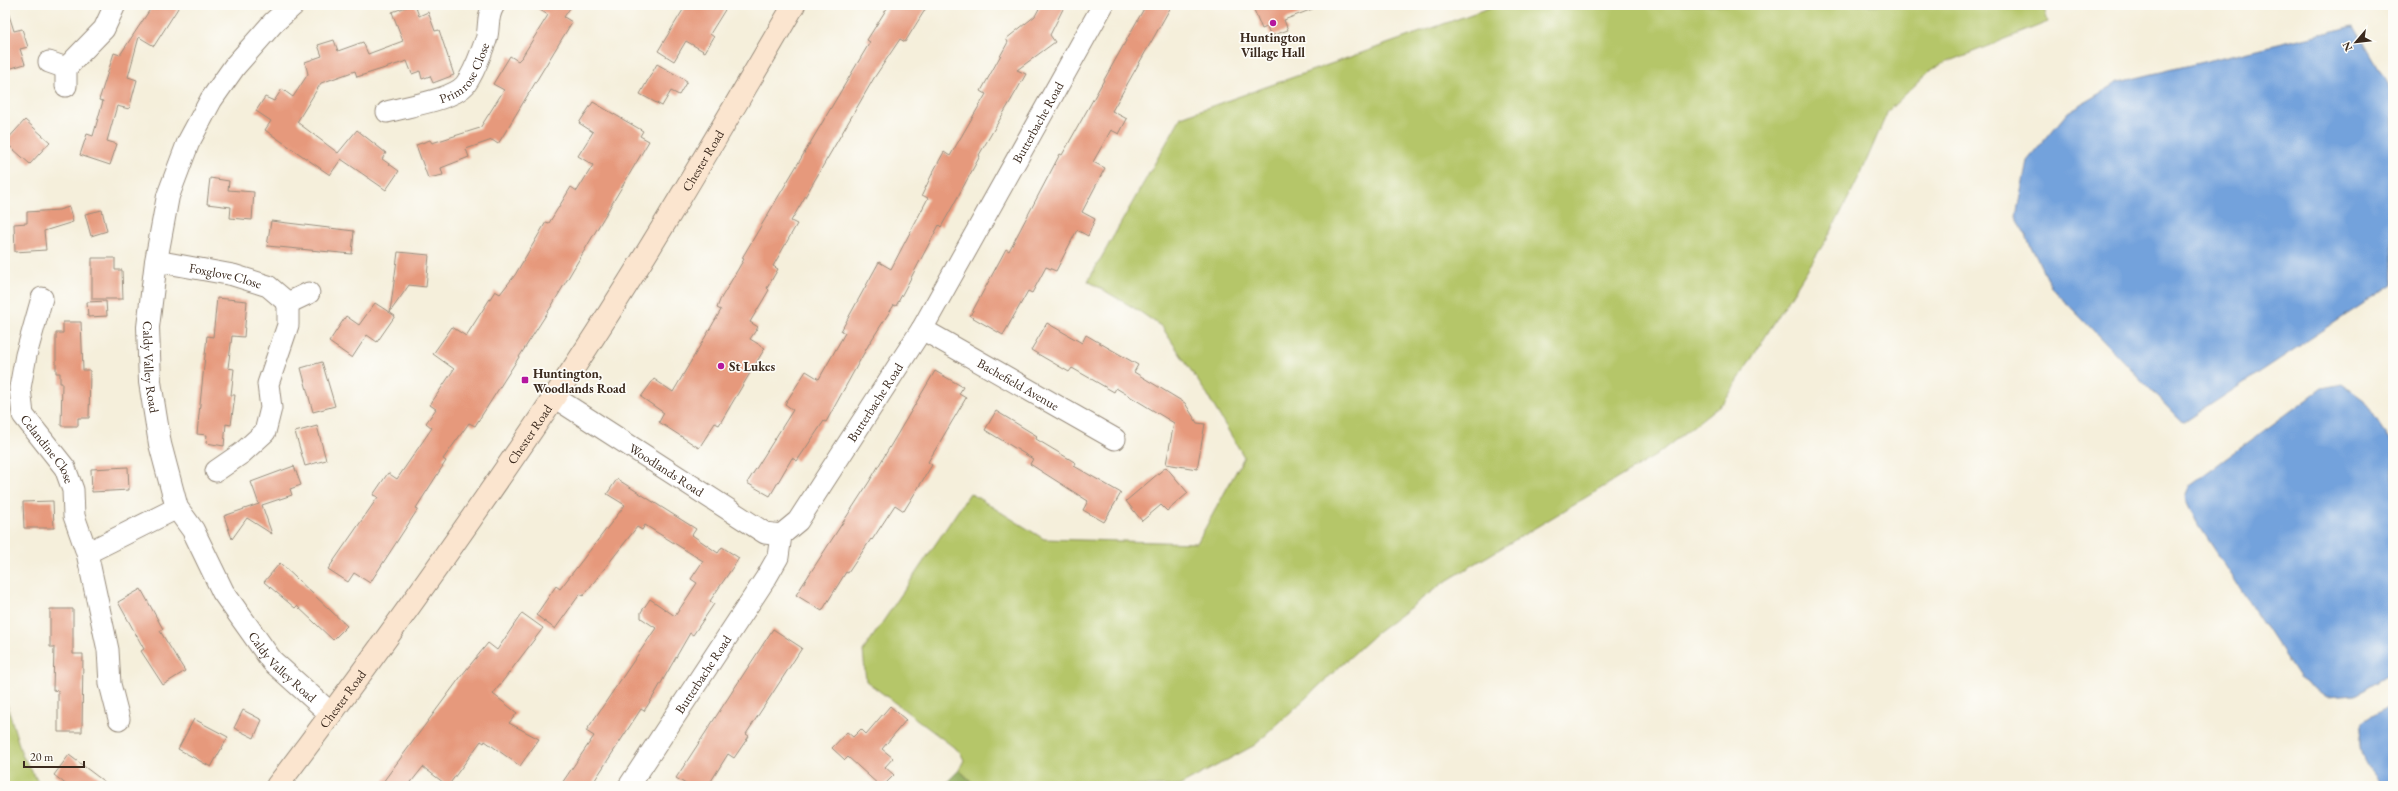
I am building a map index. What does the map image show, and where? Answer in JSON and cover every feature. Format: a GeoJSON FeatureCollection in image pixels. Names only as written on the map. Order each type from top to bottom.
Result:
{"type":"FeatureCollection","features":[{"type":"Feature","properties":{"kind":"main road","name":"Chester Road"},"geometry":{"type":"LineString","coordinates":[[277,786],[416,597],[554,397],[690,183],[794,5]]}},
{"type":"Feature","properties":{"kind":"street"},"geometry":{"type":"LineString","coordinates":[[60,72],[104,29],[114,5]]}},
{"type":"Feature","properties":{"kind":"street","name":"Caldy Valley Road"},"geometry":{"type":"LineString","coordinates":[[293,5],[273,23],[235,66],[211,100],[188,143],[168,196],[156,261],[148,326],[150,382],[160,444],[177,508],[192,530],[223,592],[272,660],[331,714]]}},
{"type":"Feature","properties":{"kind":"street","name":"Butterbache Road"},"geometry":{"type":"LineString","coordinates":[[628,786],[766,578],[778,557],[781,535],[798,521],[922,329],[1103,5]]}},
{"type":"Feature","properties":{"kind":"street","name":"Primrose Close"},"geometry":{"type":"LineString","coordinates":[[387,112],[446,96],[464,86],[477,64],[487,35],[486,8]]}},
{"type":"Feature","properties":{"kind":"street","name":"Foxglove Close"},"geometry":{"type":"LineString","coordinates":[[156,261],[233,275],[268,286],[288,303]]}},
{"type":"Feature","properties":{"kind":"street"},"geometry":{"type":"LineString","coordinates":[[216,471],[242,453],[265,432],[271,408],[268,384],[288,325],[288,303],[309,293]]}},
{"type":"Feature","properties":{"kind":"street","name":"Celandine Close"},"geometry":{"type":"LineString","coordinates":[[42,298],[26,355],[20,388],[23,415],[65,468],[73,490],[74,516],[87,553],[108,650],[110,684],[119,719]]}},
{"type":"Feature","properties":{"kind":"street","name":"Bachefield Avenue"},"geometry":{"type":"LineString","coordinates":[[922,329],[1115,439]]}},
{"type":"Feature","properties":{"kind":"street","name":"Woodlands Road"},"geometry":{"type":"LineString","coordinates":[[554,397],[766,533],[781,535]]}},
{"type":"Feature","properties":{"kind":"street"},"geometry":{"type":"LineString","coordinates":[[87,553],[177,508]]}},
{"type":"Feature","properties":{"kind":"green space"},"geometry":{"type":"Polygon","coordinates":[[[1497,5],[2043,5],[2048,22],[1933,68],[1888,111],[1861,173],[1831,232],[1725,401],[1655,456],[1443,583],[1375,634],[1255,745],[1179,786],[976,786],[959,770],[964,760],[960,752],[866,681],[863,651],[970,493],[1044,539],[1197,543],[1244,457],[1206,393],[1162,327],[1139,311],[1088,281],[1181,117],[1497,5]]]}},
{"type":"Feature","properties":{"kind":"green space"},"geometry":{"type":"Polygon","coordinates":[[[5,698],[22,755],[41,786],[5,786],[5,698]]]}},
{"type":"Feature","properties":{"kind":"green space"},"geometry":{"type":"Polygon","coordinates":[[[959,770],[976,786],[943,786],[959,770]]]}},
{"type":"Feature","properties":{"kind":"water"},"geometry":{"type":"Polygon","coordinates":[[[2354,26],[2393,93],[2393,284],[2183,423],[2051,287],[2016,216],[2027,161],[2068,112],[2119,82],[2354,26]]]}},
{"type":"Feature","properties":{"kind":"water"},"geometry":{"type":"Polygon","coordinates":[[[2342,384],[2364,400],[2393,445],[2393,672],[2355,695],[2327,697],[2299,678],[2196,521],[2185,498],[2190,485],[2322,388],[2342,384]]]}},
{"type":"Feature","properties":{"kind":"water"},"geometry":{"type":"Polygon","coordinates":[[[2393,703],[2393,786],[2383,786],[2366,764],[2363,757],[2360,742],[2361,733],[2363,722],[2393,703]]]}},
{"type":"Feature","properties":{"kind":"building"},"geometry":{"type":"Polygon","coordinates":[[[153,5],[180,5],[154,46],[139,37],[128,77],[137,80],[129,109],[117,106],[107,141],[117,144],[110,165],[80,155],[87,134],[93,136],[103,101],[99,100],[114,53],[120,55],[153,5]]]}},
{"type":"Feature","properties":{"kind":"building"},"geometry":{"type":"Polygon","coordinates":[[[415,5],[419,16],[428,12],[435,31],[439,30],[454,75],[433,83],[430,76],[422,79],[420,71],[412,74],[407,61],[357,77],[355,71],[321,83],[297,122],[338,153],[357,130],[386,153],[382,159],[399,171],[386,190],[341,159],[330,175],[265,130],[271,121],[256,111],[265,97],[274,101],[282,89],[293,97],[308,74],[305,62],[322,56],[318,45],[334,40],[338,51],[363,42],[368,54],[403,41],[392,12],[415,5]]]}},
{"type":"Feature","properties":{"kind":"building"},"geometry":{"type":"Polygon","coordinates":[[[532,5],[572,5],[564,17],[572,22],[498,144],[492,140],[466,149],[469,157],[441,168],[443,175],[428,178],[416,145],[430,140],[432,143],[480,128],[504,90],[493,84],[510,56],[518,61],[522,57],[548,15],[532,5]]]}},
{"type":"Feature","properties":{"kind":"building"},"geometry":{"type":"Polygon","coordinates":[[[686,5],[728,5],[710,34],[714,37],[705,52],[686,41],[674,61],[658,51],[686,5]]]}},
{"type":"Feature","properties":{"kind":"building"},"geometry":{"type":"Polygon","coordinates":[[[889,5],[928,5],[905,42],[900,39],[874,78],[791,221],[797,224],[773,266],[778,269],[767,288],[769,290],[750,322],[758,327],[750,339],[765,348],[719,425],[715,423],[699,448],[659,422],[664,413],[641,397],[654,379],[673,392],[721,310],[717,308],[720,300],[744,259],[742,258],[870,42],[867,40],[889,5]]]}},
{"type":"Feature","properties":{"kind":"building"},"geometry":{"type":"Polygon","coordinates":[[[1041,5],[1065,5],[1050,35],[1055,42],[1017,70],[1026,74],[979,155],[980,156],[941,227],[939,225],[896,306],[894,305],[869,344],[826,422],[824,421],[797,461],[792,458],[770,496],[747,483],[793,410],[785,404],[806,371],[819,379],[845,333],[841,331],[879,262],[891,269],[928,198],[922,195],[933,172],[944,152],[950,156],[986,94],[981,91],[1008,42],[1006,39],[1035,16],[1041,5]]]}},
{"type":"Feature","properties":{"kind":"building"},"geometry":{"type":"Polygon","coordinates":[[[1146,5],[1172,5],[1112,111],[1127,119],[1119,134],[1111,130],[1093,162],[1105,168],[1082,212],[1095,219],[1088,236],[1077,230],[1056,271],[1046,267],[1032,293],[1028,291],[1003,335],[970,316],[1006,249],[1009,251],[1060,154],[1062,155],[1146,5]]]}},
{"type":"Feature","properties":{"kind":"building","name":"Huntington Village Hall"},"geometry":{"type":"Polygon","coordinates":[[[1252,5],[1320,6],[1284,20],[1288,30],[1271,36],[1267,27],[1262,29],[1252,5]]]}},
{"type":"Feature","properties":{"kind":"building"},"geometry":{"type":"Polygon","coordinates":[[[8,12],[14,31],[22,29],[28,47],[20,49],[25,64],[5,70],[5,13],[8,12]]]}},
{"type":"Feature","properties":{"kind":"building"},"geometry":{"type":"Polygon","coordinates":[[[657,64],[687,81],[679,95],[671,91],[662,106],[640,94],[657,64]]]}},
{"type":"Feature","properties":{"kind":"building"},"geometry":{"type":"Polygon","coordinates":[[[593,102],[643,131],[640,136],[649,141],[551,307],[475,426],[469,423],[443,459],[446,461],[416,508],[418,509],[370,583],[354,573],[348,582],[328,569],[378,497],[373,495],[388,473],[397,479],[432,428],[426,423],[436,409],[430,405],[454,369],[433,354],[452,327],[466,336],[495,291],[500,294],[515,275],[546,222],[549,223],[571,187],[577,191],[593,165],[578,156],[593,132],[579,123],[593,102]]]}},
{"type":"Feature","properties":{"kind":"building"},"geometry":{"type":"Polygon","coordinates":[[[25,120],[50,142],[30,164],[5,142],[25,120]]]}},
{"type":"Feature","properties":{"kind":"building"},"geometry":{"type":"Polygon","coordinates":[[[210,178],[229,181],[228,190],[254,192],[252,220],[230,218],[231,207],[207,204],[210,178]]]}},
{"type":"Feature","properties":{"kind":"building"},"geometry":{"type":"Polygon","coordinates":[[[69,207],[73,222],[44,231],[46,250],[15,252],[14,224],[27,223],[27,212],[59,210],[69,207]]]}},
{"type":"Feature","properties":{"kind":"building"},"geometry":{"type":"Polygon","coordinates":[[[102,210],[107,231],[91,236],[85,214],[102,210]]]}},
{"type":"Feature","properties":{"kind":"building"},"geometry":{"type":"Polygon","coordinates":[[[271,221],[354,231],[352,254],[267,246],[271,221]]]}},
{"type":"Feature","properties":{"kind":"building"},"geometry":{"type":"Polygon","coordinates":[[[398,252],[429,255],[426,287],[409,285],[390,312],[398,252]]]}},
{"type":"Feature","properties":{"kind":"building"},"geometry":{"type":"Polygon","coordinates":[[[92,258],[115,258],[115,270],[122,270],[123,299],[92,299],[92,258]]]}},
{"type":"Feature","properties":{"kind":"building"},"geometry":{"type":"Polygon","coordinates":[[[217,298],[247,301],[244,337],[232,336],[228,368],[234,369],[231,395],[235,395],[231,425],[226,424],[224,446],[206,443],[207,435],[197,434],[207,336],[213,337],[217,298]]]}},
{"type":"Feature","properties":{"kind":"building"},"geometry":{"type":"Polygon","coordinates":[[[106,301],[107,316],[88,317],[87,302],[106,301]]]}},
{"type":"Feature","properties":{"kind":"building"},"geometry":{"type":"Polygon","coordinates":[[[375,303],[395,316],[377,342],[367,335],[352,358],[329,342],[346,316],[359,325],[375,303]]]}},
{"type":"Feature","properties":{"kind":"building"},"geometry":{"type":"Polygon","coordinates":[[[63,322],[81,322],[83,370],[90,370],[89,418],[78,418],[78,426],[61,426],[62,383],[60,383],[60,373],[56,373],[56,333],[63,333],[63,322]]]}},
{"type":"Feature","properties":{"kind":"building"},"geometry":{"type":"Polygon","coordinates":[[[1047,323],[1082,343],[1086,335],[1138,365],[1134,372],[1185,403],[1197,423],[1205,424],[1197,469],[1166,464],[1174,423],[1116,388],[1114,392],[1072,368],[1069,372],[1031,350],[1047,323]]]}},
{"type":"Feature","properties":{"kind":"building"},"geometry":{"type":"Polygon","coordinates":[[[322,362],[335,406],[313,412],[301,368],[322,362]]]}},
{"type":"Feature","properties":{"kind":"building"},"geometry":{"type":"Polygon","coordinates":[[[935,371],[963,387],[959,394],[966,398],[928,462],[932,465],[904,511],[895,505],[848,573],[846,572],[822,611],[796,595],[869,482],[935,371]]]}},
{"type":"Feature","properties":{"kind":"building"},"geometry":{"type":"Polygon","coordinates":[[[996,411],[1037,436],[1036,439],[1076,463],[1074,466],[1121,493],[1104,522],[1083,510],[1088,501],[1030,464],[1033,459],[985,430],[996,411]]]}},
{"type":"Feature","properties":{"kind":"building"},"geometry":{"type":"Polygon","coordinates":[[[317,426],[326,460],[305,466],[295,432],[317,426]]]}},
{"type":"Feature","properties":{"kind":"building"},"geometry":{"type":"Polygon","coordinates":[[[294,466],[301,485],[290,489],[292,495],[262,505],[272,534],[247,518],[232,539],[224,516],[259,504],[251,482],[294,466]]]}},
{"type":"Feature","properties":{"kind":"building"},"geometry":{"type":"Polygon","coordinates":[[[128,467],[129,490],[92,492],[91,469],[128,467]]]}},
{"type":"Feature","properties":{"kind":"building"},"geometry":{"type":"Polygon","coordinates":[[[1166,467],[1188,493],[1167,511],[1161,505],[1142,521],[1126,501],[1166,467]]]}},
{"type":"Feature","properties":{"kind":"building"},"geometry":{"type":"Polygon","coordinates":[[[617,479],[696,529],[692,535],[718,553],[722,547],[739,558],[710,601],[714,604],[693,635],[690,633],[644,711],[641,709],[591,786],[560,786],[594,736],[586,731],[656,628],[641,618],[641,612],[650,599],[675,616],[697,583],[691,579],[703,561],[645,525],[642,530],[637,527],[583,596],[580,594],[555,629],[536,615],[556,586],[560,589],[625,505],[607,494],[617,479]]]}},
{"type":"Feature","properties":{"kind":"building"},"geometry":{"type":"Polygon","coordinates":[[[53,501],[54,528],[24,528],[23,502],[53,501]]]}},
{"type":"Feature","properties":{"kind":"building"},"geometry":{"type":"Polygon","coordinates":[[[280,563],[347,626],[333,640],[297,606],[295,608],[264,582],[280,563]]]}},
{"type":"Feature","properties":{"kind":"building"},"geometry":{"type":"Polygon","coordinates":[[[141,589],[163,629],[160,631],[185,671],[163,685],[141,651],[144,649],[118,602],[141,589]]]}},
{"type":"Feature","properties":{"kind":"building"},"geometry":{"type":"Polygon","coordinates":[[[50,609],[73,609],[73,654],[83,654],[82,732],[58,732],[58,691],[53,690],[54,647],[50,647],[50,609]]]}},
{"type":"Feature","properties":{"kind":"building"},"geometry":{"type":"Polygon","coordinates":[[[522,613],[543,628],[493,694],[517,713],[509,723],[539,739],[520,766],[485,741],[484,743],[481,741],[448,786],[423,767],[408,786],[380,786],[462,675],[488,643],[497,650],[522,613]]]}},
{"type":"Feature","properties":{"kind":"building"},"geometry":{"type":"Polygon","coordinates":[[[773,629],[802,648],[746,734],[749,736],[734,758],[728,754],[708,786],[689,786],[676,778],[773,629]]]}},
{"type":"Feature","properties":{"kind":"building"},"geometry":{"type":"Polygon","coordinates":[[[890,706],[906,720],[882,749],[893,758],[885,767],[894,775],[883,786],[880,786],[848,757],[845,760],[832,748],[847,732],[853,737],[861,729],[866,734],[890,706]]]}},
{"type":"Feature","properties":{"kind":"building"},"geometry":{"type":"Polygon","coordinates":[[[243,710],[262,720],[254,738],[234,728],[243,710]]]}},
{"type":"Feature","properties":{"kind":"building"},"geometry":{"type":"Polygon","coordinates":[[[194,719],[228,737],[211,767],[178,749],[194,719]]]}},
{"type":"Feature","properties":{"kind":"building"},"geometry":{"type":"Polygon","coordinates":[[[69,755],[110,786],[68,786],[54,775],[69,755]]]}},
{"type":"Feature","properties":{"kind":"place","name":"Huntington Village Hall"},"geometry":{"type":"Point","coordinates":[1273,23]}},
{"type":"Feature","properties":{"kind":"place","name":"St Lukes"},"geometry":{"type":"Point","coordinates":[721,366]}},
{"type":"Feature","properties":{"kind":"place","name":"Huntington, Woodlands Road"},"geometry":{"type":"Point","coordinates":[525,380]}}]}
